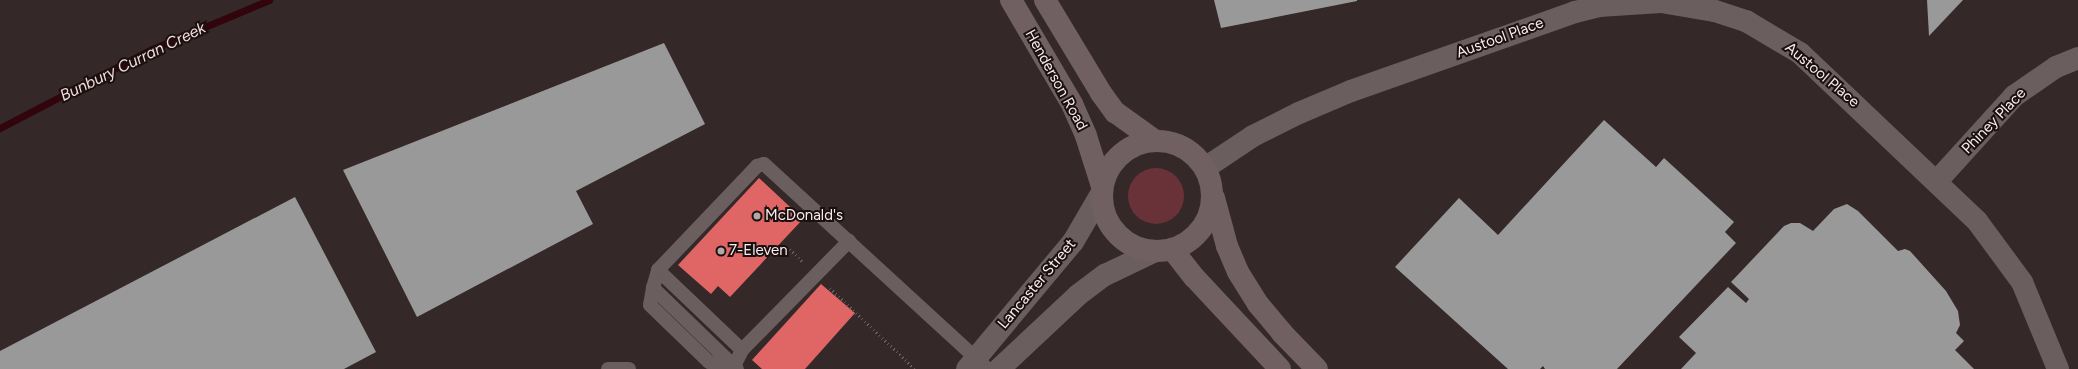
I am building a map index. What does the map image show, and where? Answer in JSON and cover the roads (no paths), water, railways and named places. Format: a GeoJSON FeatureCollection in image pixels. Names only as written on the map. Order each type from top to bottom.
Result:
{"type":"FeatureCollection","features":[{"type":"Feature","properties":{"kind":"main road","name":"Henderson Road"},"geometry":{"type":"LineString","coordinates":[[1011,0],[1072,104],[1086,136],[1102,190]]}},
{"type":"Feature","properties":{"kind":"main road","name":"Henderson Road"},"geometry":{"type":"LineString","coordinates":[[1045,0],[1101,93],[1115,112],[1154,140]]}},
{"type":"Feature","properties":{"kind":"main road"},"geometry":{"type":"LineString","coordinates":[[1212,189],[1210,212],[1203,227],[1186,243],[1163,250],[1138,248],[1116,234],[1103,211],[1102,190],[1107,170],[1123,152],[1138,144],[1154,140],[1169,142],[1184,147],[1196,156],[1205,168],[1212,189],[1227,246],[1238,272],[1258,304],[1282,333],[1317,369]]}},
{"type":"Feature","properties":{"kind":"main road"},"geometry":{"type":"LineString","coordinates":[[1163,250],[1194,277],[1280,369]]}},
{"type":"Feature","properties":{"kind":"street","name":"Austool Place"},"geometry":{"type":"LineString","coordinates":[[1205,168],[1253,136],[1351,91],[1575,12],[1622,3],[1661,2],[1715,10],[1746,21],[1800,53],[1937,181],[1977,221],[2013,267],[2044,330],[2058,369]]}},
{"type":"Feature","properties":{"kind":"street","name":"Phiney Place"},"geometry":{"type":"LineString","coordinates":[[1937,181],[2014,96],[2056,67],[2078,58]]}},
{"type":"Feature","properties":{"kind":"street","name":"Lancaster Street"},"geometry":{"type":"LineString","coordinates":[[991,366],[1073,242],[1102,190]]}},
{"type":"Feature","properties":{"kind":"street","name":"Lancaster Street"},"geometry":{"type":"LineString","coordinates":[[991,366],[1078,295],[1105,275],[1163,250]]}},
{"type":"Feature","properties":{"kind":"lane"},"geometry":{"type":"LineString","coordinates":[[849,241],[742,350],[736,368],[653,288],[658,270],[757,166],[764,164],[991,366]]}},
{"type":"Feature","properties":{"kind":"lane"},"geometry":{"type":"LineString","coordinates":[[658,270],[742,350]]}},
{"type":"Feature","properties":{"kind":"lane"},"geometry":{"type":"LineString","coordinates":[[608,369],[629,369]]}},
{"type":"Feature","properties":{"kind":"waterway","name":"Bunbury Curran Creek"},"geometry":{"type":"LineString","coordinates":[[0,128],[152,49],[269,0]]}},
{"type":"Feature","properties":{"kind":"place","name":"McDonald's"},"geometry":{"type":"Point","coordinates":[757,216]}},
{"type":"Feature","properties":{"kind":"place","name":"7-Eleven"},"geometry":{"type":"Point","coordinates":[721,251]}}]}
